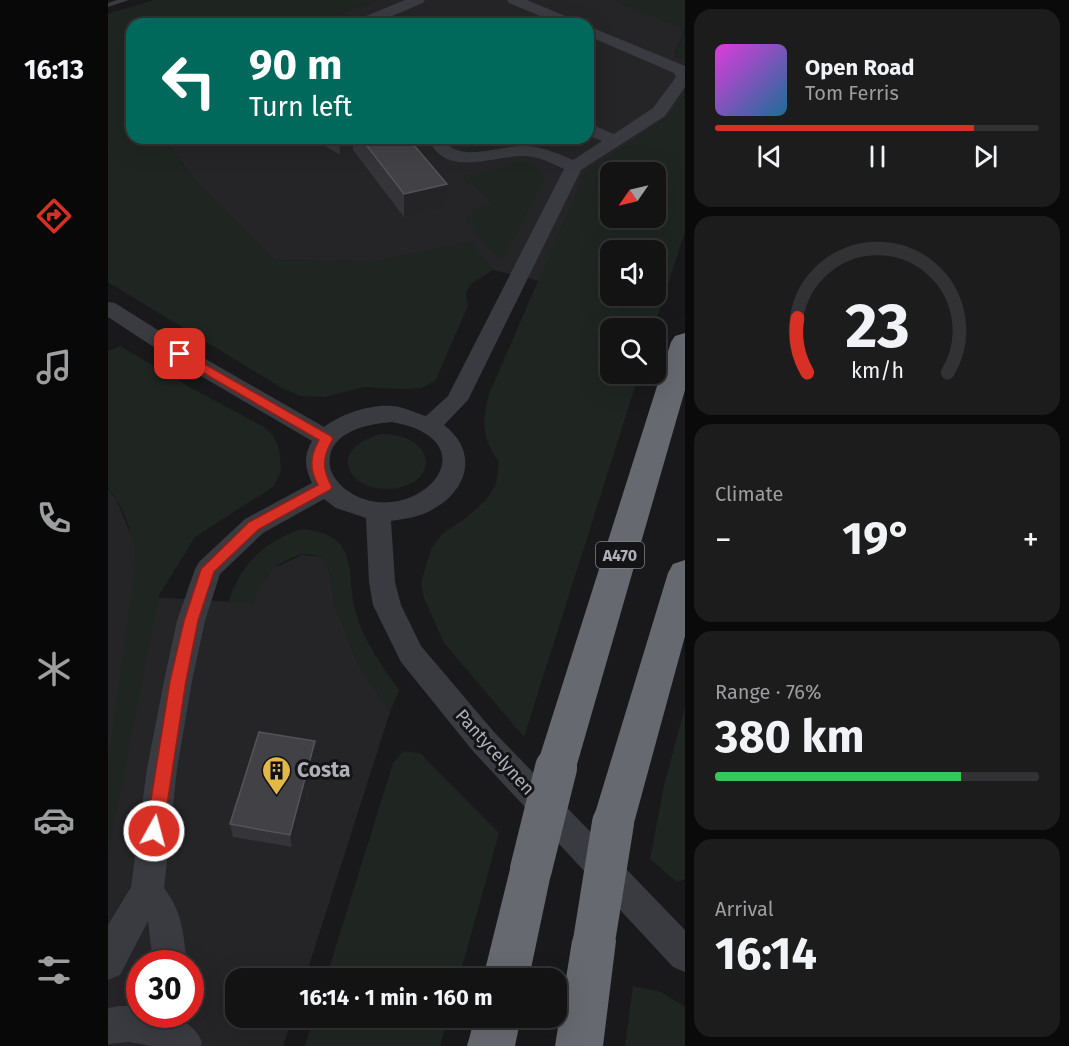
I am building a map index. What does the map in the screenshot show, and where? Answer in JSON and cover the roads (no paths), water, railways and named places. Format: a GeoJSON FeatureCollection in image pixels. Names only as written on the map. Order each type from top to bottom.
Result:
{"type":"FeatureCollection","features":[{"type":"Feature","properties":{"kind":"highway","name":"A470"},"geometry":{"type":"LineString","coordinates":[[508,968],[556,768],[685,342]]}},
{"type":"Feature","properties":{"kind":"highway"},"geometry":{"type":"LineString","coordinates":[[579,1046],[613,823],[685,573]]}},
{"type":"Feature","properties":{"kind":"highway"},"geometry":{"type":"LineString","coordinates":[[491,1046],[495,1028]]}},
{"type":"Feature","properties":{"kind":"street"},"geometry":{"type":"LineString","coordinates":[[373,18],[418,0]]}},
{"type":"Feature","properties":{"kind":"street"},"geometry":{"type":"LineString","coordinates":[[514,0],[558,18]]}},
{"type":"Feature","properties":{"kind":"street"},"geometry":{"type":"LineString","coordinates":[[430,425],[457,400],[574,167],[659,112],[684,77],[681,70],[669,64],[594,33]]}},
{"type":"Feature","properties":{"kind":"street"},"geometry":{"type":"LineString","coordinates":[[594,131],[615,141]]}},
{"type":"Feature","properties":{"kind":"street"},"geometry":{"type":"LineString","coordinates":[[439,144],[441,149],[452,156],[467,158],[526,151],[545,155],[574,167]]}},
{"type":"Feature","properties":{"kind":"street"},"geometry":{"type":"LineString","coordinates":[[108,308],[180,354],[326,439]]}},
{"type":"Feature","properties":{"kind":"street"},"geometry":{"type":"LineString","coordinates":[[393,414],[413,418],[430,425],[444,436],[453,450],[456,465],[451,480],[440,494],[422,505],[401,511],[378,512],[347,504],[326,487],[319,475],[317,462],[326,439],[339,428],[355,420],[374,415],[393,414]]}},
{"type":"Feature","properties":{"kind":"street"},"geometry":{"type":"LineString","coordinates":[[108,963],[128,920],[147,892],[162,769],[178,681],[191,621],[208,569],[254,526],[326,487]]}},
{"type":"Feature","properties":{"kind":"street","name":"Pantycelynen"},"geometry":{"type":"LineString","coordinates":[[378,512],[382,582],[390,612],[411,654],[483,741],[684,952]]}},
{"type":"Feature","properties":{"kind":"street"},"geometry":{"type":"LineString","coordinates":[[147,892],[164,915],[168,950]]}},
{"type":"Feature","properties":{"kind":"street"},"geometry":{"type":"LineString","coordinates":[[108,1026],[123,1022],[155,1026],[183,1034]]}},
{"type":"Feature","properties":{"kind":"lane"},"geometry":{"type":"LineString","coordinates":[[108,5],[125,0]]}},
{"type":"Feature","properties":{"kind":"place","name":"Costa"},"geometry":{"type":"Point","coordinates":[276,796]}}]}
